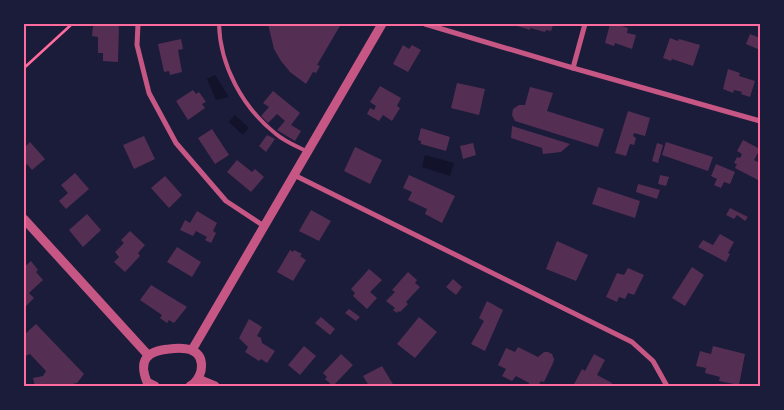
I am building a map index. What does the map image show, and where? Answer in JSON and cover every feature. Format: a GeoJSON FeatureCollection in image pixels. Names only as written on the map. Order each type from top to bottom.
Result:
{"type":"FeatureCollection","features":[{"type":"Feature","properties":{"kind":"street"},"geometry":{"type":"LineString","coordinates":[[138,24],[137,45],[149,93],[176,143],[226,201],[264,226]]}},
{"type":"Feature","properties":{"kind":"street"},"geometry":{"type":"LineString","coordinates":[[192,350],[382,24]]}},
{"type":"Feature","properties":{"kind":"street"},"geometry":{"type":"LineString","coordinates":[[425,24],[760,121]]}},
{"type":"Feature","properties":{"kind":"street"},"geometry":{"type":"LineString","coordinates":[[573,68],[585,24]]}},
{"type":"Feature","properties":{"kind":"street"},"geometry":{"type":"LineString","coordinates":[[294,175],[632,342],[653,361],[667,386]]}},
{"type":"Feature","properties":{"kind":"street"},"geometry":{"type":"LineString","coordinates":[[24,219],[148,355]]}},
{"type":"Feature","properties":{"kind":"street"},"geometry":{"type":"LineString","coordinates":[[148,385],[143,373],[144,363],[148,355],[156,350],[184,347],[198,355],[201,363],[198,379],[190,386]]}},
{"type":"Feature","properties":{"kind":"street"},"geometry":{"type":"LineString","coordinates":[[198,379],[215,386]]}},
{"type":"Feature","properties":{"kind":"lane"},"geometry":{"type":"LineString","coordinates":[[219,24],[219,36],[223,55],[232,79],[242,96],[264,123],[277,135],[308,152]]}},
{"type":"Feature","properties":{"kind":"path"},"geometry":{"type":"LineString","coordinates":[[24,68],[72,24]]}},
{"type":"Feature","properties":{"kind":"shaded area"},"geometry":{"type":"Polygon","coordinates":[[[215,75],[229,97],[216,100],[207,79],[215,75]]]}},
{"type":"Feature","properties":{"kind":"shaded area"},"geometry":{"type":"Polygon","coordinates":[[[235,115],[249,128],[243,135],[229,122],[235,115]]]}},
{"type":"Feature","properties":{"kind":"shaded area"},"geometry":{"type":"Polygon","coordinates":[[[425,155],[454,163],[450,176],[422,167],[425,155]]]}},
{"type":"Feature","properties":{"kind":"building"},"geometry":{"type":"Polygon","coordinates":[[[105,24],[119,24],[118,62],[103,61],[103,53],[98,53],[98,37],[92,36],[93,26],[105,26],[105,24]]]}},
{"type":"Feature","properties":{"kind":"building"},"geometry":{"type":"Polygon","coordinates":[[[268,24],[341,24],[317,65],[320,66],[316,73],[313,72],[306,84],[290,72],[281,61],[274,49],[268,24]]]}},
{"type":"Feature","properties":{"kind":"building"},"geometry":{"type":"Polygon","coordinates":[[[518,24],[553,25],[551,31],[546,30],[545,32],[530,28],[530,30],[517,26],[518,24]]]}},
{"type":"Feature","properties":{"kind":"building"},"geometry":{"type":"Polygon","coordinates":[[[610,24],[628,28],[627,33],[636,35],[632,49],[615,43],[614,46],[605,43],[610,24]]]}},
{"type":"Feature","properties":{"kind":"building"},"geometry":{"type":"Polygon","coordinates":[[[750,34],[760,38],[760,50],[746,44],[750,34]]]}},
{"type":"Feature","properties":{"kind":"building"},"geometry":{"type":"Polygon","coordinates":[[[670,38],[700,45],[693,66],[663,58],[670,38]]]}},
{"type":"Feature","properties":{"kind":"building"},"geometry":{"type":"Polygon","coordinates":[[[181,39],[183,49],[178,50],[182,72],[170,75],[169,71],[164,72],[158,44],[181,39]]]}},
{"type":"Feature","properties":{"kind":"building"},"geometry":{"type":"Polygon","coordinates":[[[403,45],[409,49],[412,45],[421,50],[408,72],[393,64],[403,45]]]}},
{"type":"Feature","properties":{"kind":"building"},"geometry":{"type":"Polygon","coordinates":[[[728,69],[740,73],[739,76],[755,81],[750,97],[741,94],[742,92],[734,90],[733,93],[723,89],[728,69]]]}},
{"type":"Feature","properties":{"kind":"building"},"geometry":{"type":"Polygon","coordinates":[[[457,83],[485,89],[479,115],[451,108],[457,83]]]}},
{"type":"Feature","properties":{"kind":"building"},"geometry":{"type":"Polygon","coordinates":[[[380,86],[401,98],[397,106],[400,108],[392,121],[383,115],[379,121],[367,114],[370,108],[374,110],[376,106],[370,102],[380,86]]]}},
{"type":"Feature","properties":{"kind":"building"},"geometry":{"type":"Polygon","coordinates":[[[530,87],[553,93],[547,111],[604,129],[598,147],[515,121],[512,115],[513,109],[519,105],[525,105],[530,87]]]}},
{"type":"Feature","properties":{"kind":"building"},"geometry":{"type":"Polygon","coordinates":[[[193,90],[196,94],[199,92],[206,102],[202,104],[205,108],[188,120],[176,101],[193,90]]]}},
{"type":"Feature","properties":{"kind":"building"},"geometry":{"type":"Polygon","coordinates":[[[273,91],[300,113],[291,125],[301,131],[295,141],[277,130],[285,121],[277,114],[268,123],[261,116],[269,107],[263,103],[273,91]]]}},
{"type":"Feature","properties":{"kind":"building"},"geometry":{"type":"Polygon","coordinates":[[[628,111],[650,118],[645,136],[634,133],[633,136],[636,138],[634,145],[630,144],[626,156],[615,153],[628,111]]]}},
{"type":"Feature","properties":{"kind":"building"},"geometry":{"type":"Polygon","coordinates":[[[512,126],[570,144],[561,152],[543,154],[542,148],[511,138],[512,126]]]}},
{"type":"Feature","properties":{"kind":"building"},"geometry":{"type":"Polygon","coordinates":[[[421,128],[450,137],[446,151],[421,144],[421,141],[418,140],[421,128]]]}},
{"type":"Feature","properties":{"kind":"building"},"geometry":{"type":"Polygon","coordinates":[[[212,129],[229,155],[215,164],[198,138],[212,129]]]}},
{"type":"Feature","properties":{"kind":"building"},"geometry":{"type":"Polygon","coordinates":[[[267,135],[275,139],[266,152],[259,146],[267,135]]]}},
{"type":"Feature","properties":{"kind":"building"},"geometry":{"type":"Polygon","coordinates":[[[144,136],[155,159],[134,169],[123,145],[144,136]]]}},
{"type":"Feature","properties":{"kind":"building"},"geometry":{"type":"Polygon","coordinates":[[[743,140],[760,149],[754,160],[760,163],[760,181],[735,168],[737,164],[734,163],[737,157],[740,158],[742,154],[737,151],[743,140]]]}},
{"type":"Feature","properties":{"kind":"building"},"geometry":{"type":"Polygon","coordinates":[[[30,142],[45,159],[32,170],[27,164],[24,167],[24,148],[30,142]]]}},
{"type":"Feature","properties":{"kind":"building"},"geometry":{"type":"Polygon","coordinates":[[[666,142],[713,157],[708,171],[662,155],[666,142]]]}},
{"type":"Feature","properties":{"kind":"building"},"geometry":{"type":"Polygon","coordinates":[[[473,143],[476,155],[463,159],[460,146],[473,143]]]}},
{"type":"Feature","properties":{"kind":"building"},"geometry":{"type":"Polygon","coordinates":[[[657,143],[663,145],[658,163],[652,161],[657,143]]]}},
{"type":"Feature","properties":{"kind":"building"},"geometry":{"type":"Polygon","coordinates":[[[355,147],[382,160],[370,184],[344,171],[355,147]]]}},
{"type":"Feature","properties":{"kind":"building"},"geometry":{"type":"Polygon","coordinates":[[[237,160],[252,172],[255,169],[264,177],[251,192],[227,172],[237,160]]]}},
{"type":"Feature","properties":{"kind":"building"},"geometry":{"type":"Polygon","coordinates":[[[716,164],[735,172],[730,184],[724,182],[721,188],[714,185],[717,179],[711,176],[716,164]]]}},
{"type":"Feature","properties":{"kind":"building"},"geometry":{"type":"Polygon","coordinates":[[[75,173],[89,189],[66,209],[59,201],[68,193],[61,185],[75,173]]]}},
{"type":"Feature","properties":{"kind":"building"},"geometry":{"type":"Polygon","coordinates":[[[409,175],[455,196],[442,223],[425,214],[427,209],[408,200],[412,192],[403,188],[409,175]]]}},
{"type":"Feature","properties":{"kind":"building"},"geometry":{"type":"Polygon","coordinates":[[[660,175],[669,177],[666,186],[658,184],[660,175]]]}},
{"type":"Feature","properties":{"kind":"building"},"geometry":{"type":"Polygon","coordinates":[[[165,176],[182,195],[169,208],[151,188],[165,176]]]}},
{"type":"Feature","properties":{"kind":"building"},"geometry":{"type":"Polygon","coordinates":[[[638,184],[660,190],[657,199],[636,192],[638,184]]]}},
{"type":"Feature","properties":{"kind":"building"},"geometry":{"type":"Polygon","coordinates":[[[598,187],[640,201],[635,218],[592,204],[598,187]]]}},
{"type":"Feature","properties":{"kind":"building"},"geometry":{"type":"Polygon","coordinates":[[[730,208],[748,217],[745,221],[737,215],[734,219],[726,215],[730,208]]]}},
{"type":"Feature","properties":{"kind":"building"},"geometry":{"type":"Polygon","coordinates":[[[311,210],[331,221],[319,241],[299,231],[311,210]]]}},
{"type":"Feature","properties":{"kind":"building"},"geometry":{"type":"Polygon","coordinates":[[[197,211],[217,223],[213,231],[216,233],[211,243],[205,240],[207,237],[196,231],[193,236],[180,230],[185,220],[190,223],[197,211]]]}},
{"type":"Feature","properties":{"kind":"building"},"geometry":{"type":"Polygon","coordinates":[[[87,214],[101,230],[83,247],[69,230],[87,214]]]}},
{"type":"Feature","properties":{"kind":"building"},"geometry":{"type":"Polygon","coordinates":[[[130,231],[145,245],[138,253],[140,256],[125,272],[114,262],[119,257],[115,252],[124,243],[121,240],[130,231]]]}},
{"type":"Feature","properties":{"kind":"building"},"geometry":{"type":"Polygon","coordinates":[[[720,234],[734,242],[726,262],[698,247],[703,240],[713,245],[720,234]]]}},
{"type":"Feature","properties":{"kind":"building"},"geometry":{"type":"Polygon","coordinates":[[[557,241],[588,255],[576,281],[546,269],[557,241]]]}},
{"type":"Feature","properties":{"kind":"building"},"geometry":{"type":"Polygon","coordinates":[[[177,247],[201,262],[192,277],[167,262],[177,247]]]}},
{"type":"Feature","properties":{"kind":"building"},"geometry":{"type":"Polygon","coordinates":[[[290,250],[302,254],[300,256],[306,260],[293,281],[277,272],[290,250]]]}},
{"type":"Feature","properties":{"kind":"building"},"geometry":{"type":"Polygon","coordinates":[[[31,261],[38,270],[36,272],[43,280],[29,293],[34,298],[24,308],[24,267],[31,261]]]}},
{"type":"Feature","properties":{"kind":"building"},"geometry":{"type":"Polygon","coordinates":[[[692,267],[704,275],[685,306],[672,298],[692,267]]]}},
{"type":"Feature","properties":{"kind":"building"},"geometry":{"type":"Polygon","coordinates":[[[628,268],[644,275],[634,295],[628,293],[625,299],[619,297],[617,302],[606,297],[617,273],[624,275],[628,268]]]}},
{"type":"Feature","properties":{"kind":"building"},"geometry":{"type":"Polygon","coordinates":[[[369,269],[382,280],[370,292],[377,298],[367,309],[353,296],[355,293],[351,289],[369,269]]]}},
{"type":"Feature","properties":{"kind":"building"},"geometry":{"type":"Polygon","coordinates":[[[408,272],[417,280],[415,283],[420,287],[406,302],[408,304],[397,313],[393,310],[395,308],[386,301],[395,292],[392,290],[408,272]]]}},
{"type":"Feature","properties":{"kind":"building"},"geometry":{"type":"Polygon","coordinates":[[[453,279],[462,287],[456,295],[446,287],[453,279]]]}},
{"type":"Feature","properties":{"kind":"building"},"geometry":{"type":"Polygon","coordinates":[[[151,285],[187,307],[174,323],[169,320],[167,323],[160,318],[162,315],[140,300],[151,285]]]}},
{"type":"Feature","properties":{"kind":"building"},"geometry":{"type":"Polygon","coordinates":[[[487,301],[503,310],[485,351],[471,344],[484,321],[479,318],[487,301]]]}},
{"type":"Feature","properties":{"kind":"building"},"geometry":{"type":"Polygon","coordinates":[[[349,309],[360,317],[356,321],[345,313],[349,309]]]}},
{"type":"Feature","properties":{"kind":"building"},"geometry":{"type":"Polygon","coordinates":[[[321,317],[335,329],[330,335],[315,323],[321,317]]]}},
{"type":"Feature","properties":{"kind":"building"},"geometry":{"type":"Polygon","coordinates":[[[419,317],[437,332],[415,358],[397,344],[419,317]]]}},
{"type":"Feature","properties":{"kind":"building"},"geometry":{"type":"Polygon","coordinates":[[[249,319],[262,327],[257,336],[261,338],[262,343],[275,351],[267,363],[261,359],[259,361],[245,352],[248,347],[239,338],[249,319]]]}},
{"type":"Feature","properties":{"kind":"building"},"geometry":{"type":"Polygon","coordinates":[[[36,324],[84,374],[77,383],[64,386],[35,386],[33,378],[43,376],[46,371],[30,354],[25,356],[24,335],[36,324]]]}},
{"type":"Feature","properties":{"kind":"building"},"geometry":{"type":"Polygon","coordinates":[[[304,346],[316,356],[300,375],[288,365],[304,346]]]}},
{"type":"Feature","properties":{"kind":"building"},"geometry":{"type":"Polygon","coordinates":[[[713,346],[745,354],[739,385],[719,381],[720,377],[705,373],[706,368],[696,366],[700,351],[711,354],[713,346]]]}},
{"type":"Feature","properties":{"kind":"building"},"geometry":{"type":"Polygon","coordinates":[[[518,347],[538,357],[544,352],[552,354],[553,363],[544,382],[541,381],[538,386],[528,386],[529,383],[516,376],[512,381],[502,376],[506,369],[498,365],[506,348],[515,352],[518,347]]]}},
{"type":"Feature","properties":{"kind":"building"},"geometry":{"type":"Polygon","coordinates":[[[341,354],[353,365],[333,386],[325,379],[327,377],[323,373],[341,354]]]}},
{"type":"Feature","properties":{"kind":"building"},"geometry":{"type":"Polygon","coordinates":[[[594,354],[605,360],[597,375],[612,383],[610,386],[573,386],[582,369],[585,371],[594,354]]]}},
{"type":"Feature","properties":{"kind":"building"},"geometry":{"type":"Polygon","coordinates":[[[382,366],[394,386],[369,386],[363,376],[382,366]]]}}]}
